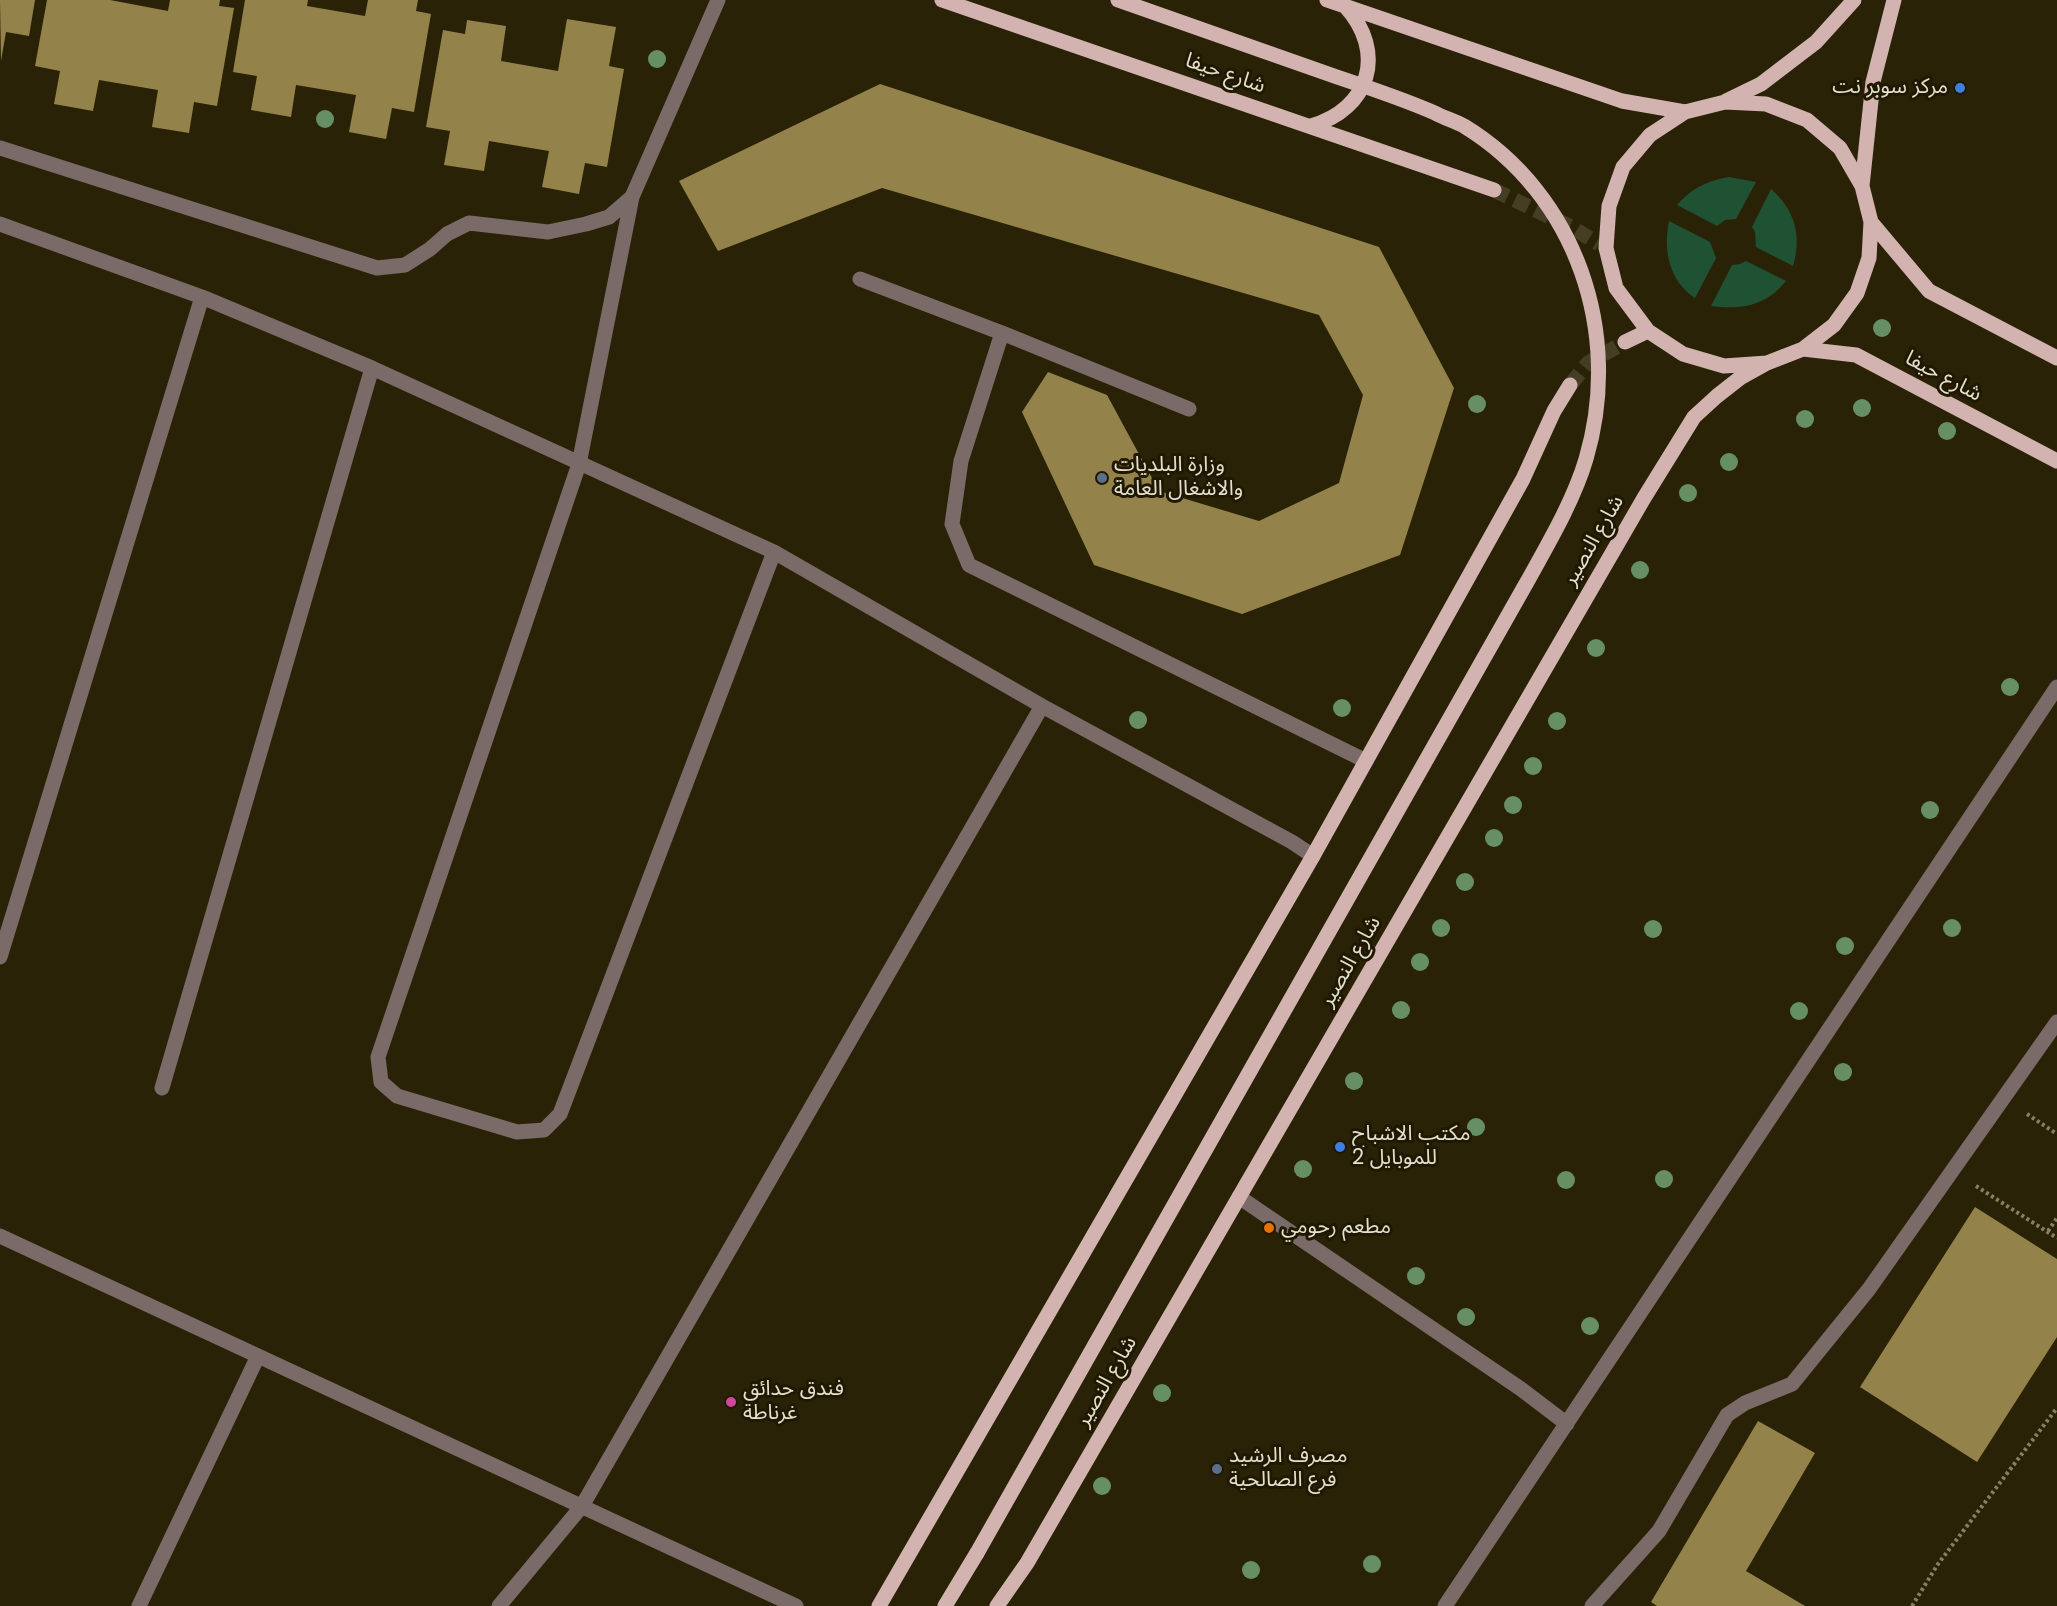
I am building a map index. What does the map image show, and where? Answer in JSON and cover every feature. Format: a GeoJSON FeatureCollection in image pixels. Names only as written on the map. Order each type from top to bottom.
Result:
{"type":"FeatureCollection","features":[{"type":"Feature","properties":{"kind":"main road","name":"شارع حيفا"},"geometry":{"type":"LineString","coordinates":[[942,0],[1494,190]]}},
{"type":"Feature","properties":{"kind":"main road"},"geometry":{"type":"LineString","coordinates":[[945,1606],[1527,582],[1562,517],[1586,461],[1597,413],[1600,371],[1598,336],[1582,272],[1571,245],[1555,217],[1525,178],[1497,151],[1463,126],[1402,99],[1118,0]]}},
{"type":"Feature","properties":{"kind":"main road"},"geometry":{"type":"LineString","coordinates":[[1327,0],[1622,100],[1685,112]]}},
{"type":"Feature","properties":{"kind":"main road"},"geometry":{"type":"LineString","coordinates":[[1725,102],[1766,104],[1807,120],[1840,148],[1862,186],[1871,222],[1869,258],[1857,293],[1834,325],[1803,349],[1767,363],[1725,366],[1683,354],[1648,331],[1616,288],[1603,246],[1608,206],[1623,167],[1650,135],[1685,112],[1725,102],[1761,84],[1816,42],[1854,0]]}},
{"type":"Feature","properties":{"kind":"main road"},"geometry":{"type":"LineString","coordinates":[[1862,186],[1873,82],[1894,0]]}},
{"type":"Feature","properties":{"kind":"main road"},"geometry":{"type":"LineString","coordinates":[[1311,126],[1327,121],[1342,112],[1355,100],[1364,85],[1368,68],[1365,34],[1357,19],[1345,6]]}},
{"type":"Feature","properties":{"kind":"main road"},"geometry":{"type":"LineString","coordinates":[[1871,222],[1929,291],[2057,358]]}},
{"type":"Feature","properties":{"kind":"main road"},"geometry":{"type":"LineString","coordinates":[[1625,342],[1648,331]]}},
{"type":"Feature","properties":{"kind":"main road","name":"شارع حيفا"},"geometry":{"type":"LineString","coordinates":[[1803,349],[1856,355],[2057,460]]}},
{"type":"Feature","properties":{"kind":"main road","name":"شارع النصیر"},"geometry":{"type":"LineString","coordinates":[[997,1606],[1027,1563],[1632,519],[1694,417],[1740,378],[1767,363]]}},
{"type":"Feature","properties":{"kind":"main road"},"geometry":{"type":"LineString","coordinates":[[879,1606],[1313,856],[1523,478],[1554,411],[1570,385]]}},
{"type":"Feature","properties":{"kind":"street"},"geometry":{"type":"LineString","coordinates":[[718,0],[632,197],[579,464],[378,1057],[381,1082],[397,1096],[517,1132],[544,1130],[560,1114],[774,552]]}},
{"type":"Feature","properties":{"kind":"street"},"geometry":{"type":"LineString","coordinates":[[0,148],[377,268],[405,264],[430,249],[447,234],[469,222],[548,232],[609,217],[632,197]]}},
{"type":"Feature","properties":{"kind":"street"},"geometry":{"type":"LineString","coordinates":[[0,224],[202,297],[372,369],[774,552],[1042,706],[1292,842],[1313,856]]}},
{"type":"Feature","properties":{"kind":"street"},"geometry":{"type":"LineString","coordinates":[[860,279],[1002,333],[1189,409]]}},
{"type":"Feature","properties":{"kind":"street"},"geometry":{"type":"LineString","coordinates":[[0,957],[202,297]]}},
{"type":"Feature","properties":{"kind":"street"},"geometry":{"type":"LineString","coordinates":[[1002,333],[961,461],[952,524],[969,565],[1366,761]]}},
{"type":"Feature","properties":{"kind":"street"},"geometry":{"type":"LineString","coordinates":[[162,1088],[372,369]]}},
{"type":"Feature","properties":{"kind":"street"},"geometry":{"type":"LineString","coordinates":[[1444,1606],[2057,687]]}},
{"type":"Feature","properties":{"kind":"street"},"geometry":{"type":"LineString","coordinates":[[500,1606],[582,1506],[1042,706]]}},
{"type":"Feature","properties":{"kind":"street"},"geometry":{"type":"LineString","coordinates":[[1592,1606],[1659,1531],[1726,1415],[1745,1402],[1792,1384],[1869,1289],[2057,1022]]}},
{"type":"Feature","properties":{"kind":"street"},"geometry":{"type":"LineString","coordinates":[[1239,1197],[1521,1389],[1567,1424]]}},
{"type":"Feature","properties":{"kind":"street"},"geometry":{"type":"LineString","coordinates":[[0,1236],[796,1606]]}},
{"type":"Feature","properties":{"kind":"street"},"geometry":{"type":"LineString","coordinates":[[140,1606],[258,1356]]}},
{"type":"Feature","properties":{"kind":"path"},"geometry":{"type":"LineString","coordinates":[[2003,1099],[2057,1134]]}},
{"type":"Feature","properties":{"kind":"path"},"geometry":{"type":"LineString","coordinates":[[1953,1171],[2057,1238]]}},
{"type":"Feature","properties":{"kind":"path"},"geometry":{"type":"LineString","coordinates":[[2048,1232],[2057,1218]]}},
{"type":"Feature","properties":{"kind":"path"},"geometry":{"type":"LineString","coordinates":[[1912,1606],[1938,1564],[2057,1408]]}},
{"type":"Feature","properties":{"kind":"green space"},"geometry":{"type":"Polygon","coordinates":[[[1729,177],[1756,182],[1736,219],[1725,220],[1717,226],[1677,205],[1700,186],[1729,177]]]}},
{"type":"Feature","properties":{"kind":"green space"},"geometry":{"type":"Polygon","coordinates":[[[1771,189],[1786,206],[1794,224],[1797,244],[1793,266],[1756,247],[1755,232],[1752,227],[1771,189]]]}},
{"type":"Feature","properties":{"kind":"green space"},"geometry":{"type":"Polygon","coordinates":[[[1669,221],[1710,242],[1716,258],[1695,298],[1679,283],[1670,264],[1667,243],[1669,221]]]}},
{"type":"Feature","properties":{"kind":"green space"},"geometry":{"type":"Polygon","coordinates":[[[1746,261],[1786,281],[1770,296],[1752,304],[1733,307],[1711,306],[1732,265],[1746,261]]]}},
{"type":"Feature","properties":{"kind":"building"},"geometry":{"type":"Polygon","coordinates":[[[0,0],[35,0],[29,36],[6,32],[1,61],[0,0]]]}},
{"type":"Feature","properties":{"kind":"building"},"geometry":{"type":"Polygon","coordinates":[[[47,0],[110,0],[168,11],[170,0],[220,0],[219,6],[234,8],[217,106],[194,102],[189,133],[152,127],[158,90],[99,80],[93,111],[54,104],[60,71],[35,66],[47,0]]]}},
{"type":"Feature","properties":{"kind":"building"},"geometry":{"type":"Polygon","coordinates":[[[245,0],[308,0],[307,6],[365,16],[368,0],[418,0],[416,11],[431,14],[414,112],[392,108],[386,139],[349,132],[356,95],[296,85],[291,117],[251,110],[257,76],[233,72],[245,0]]]}},
{"type":"Feature","properties":{"kind":"building"},"geometry":{"type":"Polygon","coordinates":[[[567,19],[616,27],[609,66],[624,69],[607,167],[585,163],[579,194],[542,187],[549,151],[489,141],[484,171],[444,165],[450,131],[426,127],[443,30],[465,34],[467,20],[506,26],[501,61],[558,71],[567,19]]]}},
{"type":"Feature","properties":{"kind":"building"},"geometry":{"type":"Polygon","coordinates":[[[880,84],[1379,247],[1454,388],[1400,555],[1242,614],[1094,565],[1022,412],[1048,372],[1107,395],[1159,491],[1259,521],[1339,483],[1363,395],[1319,315],[882,188],[718,251],[679,181],[880,84]]]}},
{"type":"Feature","properties":{"kind":"building"},"geometry":{"type":"Polygon","coordinates":[[[1975,1207],[2057,1259],[2057,1337],[1977,1462],[1860,1387],[1975,1207]]]}},
{"type":"Feature","properties":{"kind":"building"},"geometry":{"type":"Polygon","coordinates":[[[1758,1421],[1815,1453],[1746,1571],[1805,1606],[1657,1606],[1651,1602],[1758,1421]]]}},
{"type":"Feature","properties":{"kind":"tunnel"},"geometry":{"type":"LineString","coordinates":[[1494,190],[1571,227],[1599,244]]}},
{"type":"Feature","properties":{"kind":"tunnel"},"geometry":{"type":"LineString","coordinates":[[1570,385],[1588,363],[1625,342]]}},
{"type":"Feature","properties":{"kind":"place","name":"مركز سوبر نت"},"geometry":{"type":"Point","coordinates":[1960,88]}},
{"type":"Feature","properties":{"kind":"place","name":"وزارة البلديات والاشغال العامة"},"geometry":{"type":"Point","coordinates":[1102,478]}},
{"type":"Feature","properties":{"kind":"place","name":"مكتب الاشباح 2 للموبايل"},"geometry":{"type":"Point","coordinates":[1340,1147]}},
{"type":"Feature","properties":{"kind":"place","name":"مطعم رحومي"},"geometry":{"type":"Point","coordinates":[1269,1228]}},
{"type":"Feature","properties":{"kind":"place","name":"فندق حدائق غرناطة"},"geometry":{"type":"Point","coordinates":[731,1402]}},
{"type":"Feature","properties":{"kind":"place","name":"مصرف الرشيد فرع الصالحية"},"geometry":{"type":"Point","coordinates":[1217,1469]}}]}
